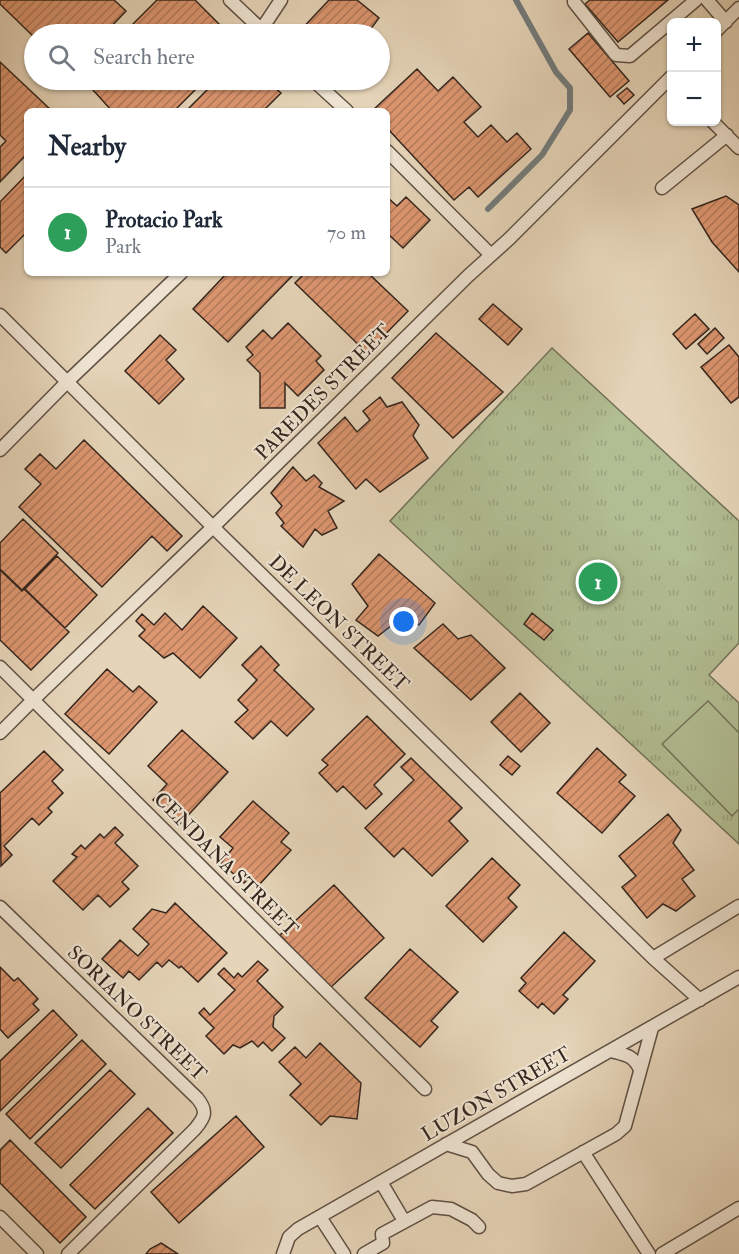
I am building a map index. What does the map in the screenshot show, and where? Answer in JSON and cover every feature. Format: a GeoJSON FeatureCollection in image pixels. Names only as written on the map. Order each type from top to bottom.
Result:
{"type":"FeatureCollection","features":[{"type":"Feature","properties":{"kind":"lane"},"geometry":{"type":"LineString","coordinates":[[230,0],[255,24]]}},
{"type":"Feature","properties":{"kind":"lane"},"geometry":{"type":"LineString","coordinates":[[268,24],[281,0]]}},
{"type":"Feature","properties":{"kind":"lane"},"geometry":{"type":"LineString","coordinates":[[574,0],[616,55],[630,56],[696,0]]}},
{"type":"Feature","properties":{"kind":"lane"},"geometry":{"type":"LineString","coordinates":[[707,0],[717,18]]}},
{"type":"Feature","properties":{"kind":"lane"},"geometry":{"type":"LineString","coordinates":[[721,26],[739,8]]}},
{"type":"Feature","properties":{"kind":"lane","name":"PAREDES STREET"},"geometry":{"type":"LineString","coordinates":[[0,733],[508,240],[667,82]]}},
{"type":"Feature","properties":{"kind":"lane"},"geometry":{"type":"LineString","coordinates":[[324,90],[343,108]]}},
{"type":"Feature","properties":{"kind":"lane"},"geometry":{"type":"LineString","coordinates":[[717,126],[739,148]]}},
{"type":"Feature","properties":{"kind":"lane"},"geometry":{"type":"LineString","coordinates":[[663,188],[727,135]]}},
{"type":"Feature","properties":{"kind":"lane"},"geometry":{"type":"LineString","coordinates":[[390,154],[491,255]]}},
{"type":"Feature","properties":{"kind":"lane"},"geometry":{"type":"LineString","coordinates":[[0,450],[177,276]]}},
{"type":"Feature","properties":{"kind":"lane","name":"DE LEON STREET"},"geometry":{"type":"LineString","coordinates":[[0,315],[653,958],[700,1000]]}},
{"type":"Feature","properties":{"kind":"lane","name":"CENDANA STREET"},"geometry":{"type":"LineString","coordinates":[[0,668],[425,1089]]}},
{"type":"Feature","properties":{"kind":"lane"},"geometry":{"type":"LineString","coordinates":[[653,958],[739,906]]}},
{"type":"Feature","properties":{"kind":"lane","name":"SORIANO STREET"},"geometry":{"type":"LineString","coordinates":[[0,907],[197,1098],[204,1108],[201,1122],[195,1129],[68,1254]]}},
{"type":"Feature","properties":{"kind":"lane","name":"LUZON STREET"},"geometry":{"type":"LineString","coordinates":[[282,1254],[289,1237],[298,1229],[739,977]]}},
{"type":"Feature","properties":{"kind":"lane"},"geometry":{"type":"LineString","coordinates":[[446,1144],[472,1152],[488,1174],[498,1183],[512,1186],[526,1184],[616,1134],[626,1126],[652,1028]]}},
{"type":"Feature","properties":{"kind":"lane"},"geometry":{"type":"LineString","coordinates":[[611,1051],[630,1056],[637,1061],[640,1070]]}},
{"type":"Feature","properties":{"kind":"lane"},"geometry":{"type":"LineString","coordinates":[[472,1152],[477,1127]]}},
{"type":"Feature","properties":{"kind":"lane"},"geometry":{"type":"LineString","coordinates":[[583,1152],[649,1254]]}},
{"type":"Feature","properties":{"kind":"lane"},"geometry":{"type":"LineString","coordinates":[[381,1182],[404,1221]]}},
{"type":"Feature","properties":{"kind":"lane"},"geometry":{"type":"LineString","coordinates":[[364,1254],[383,1242],[382,1234],[432,1207],[462,1213],[479,1227]]}},
{"type":"Feature","properties":{"kind":"lane"},"geometry":{"type":"LineString","coordinates":[[662,1254],[739,1209]]}},
{"type":"Feature","properties":{"kind":"lane"},"geometry":{"type":"LineString","coordinates":[[0,1217],[37,1254]]}},
{"type":"Feature","properties":{"kind":"lane"},"geometry":{"type":"LineString","coordinates":[[320,1217],[344,1254]]}},
{"type":"Feature","properties":{"kind":"green space"},"geometry":{"type":"Polygon","coordinates":[[[552,348],[739,521],[739,643],[709,675],[739,703],[739,844],[390,521],[552,348]]]}},
{"type":"Feature","properties":{"kind":"green space"},"geometry":{"type":"Polygon","coordinates":[[[708,701],[739,733],[739,809],[732,816],[662,744],[708,701]]]}},
{"type":"Feature","properties":{"kind":"building"},"geometry":{"type":"Polygon","coordinates":[[[0,0],[114,0],[126,11],[114,24],[24,24],[24,27],[0,4],[0,0]]]}},
{"type":"Feature","properties":{"kind":"building"},"geometry":{"type":"Polygon","coordinates":[[[157,0],[195,0],[219,24],[133,24],[157,0]]]}},
{"type":"Feature","properties":{"kind":"building"},"geometry":{"type":"Polygon","coordinates":[[[329,0],[357,0],[379,18],[374,24],[306,24],[329,0]]]}},
{"type":"Feature","properties":{"kind":"building"},"geometry":{"type":"Polygon","coordinates":[[[590,0],[668,0],[618,42],[585,4],[590,0]]]}},
{"type":"Feature","properties":{"kind":"building"},"geometry":{"type":"Polygon","coordinates":[[[588,33],[629,81],[610,97],[569,49],[588,33]]]}},
{"type":"Feature","properties":{"kind":"building"},"geometry":{"type":"Polygon","coordinates":[[[0,62],[24,85],[24,90],[30,90],[49,108],[24,108],[24,157],[0,182],[0,147],[6,141],[0,135],[0,62]]]}},
{"type":"Feature","properties":{"kind":"building"},"geometry":{"type":"Polygon","coordinates":[[[417,69],[438,91],[453,77],[481,107],[464,122],[478,137],[491,125],[507,142],[517,133],[531,149],[478,197],[469,187],[454,200],[390,131],[390,108],[375,108],[417,69]]]}},
{"type":"Feature","properties":{"kind":"building"},"geometry":{"type":"Polygon","coordinates":[[[627,88],[634,95],[624,104],[617,96],[627,88]]]}},
{"type":"Feature","properties":{"kind":"building"},"geometry":{"type":"Polygon","coordinates":[[[93,90],[195,90],[177,108],[109,108],[93,90]]]}},
{"type":"Feature","properties":{"kind":"building"},"geometry":{"type":"Polygon","coordinates":[[[207,90],[278,90],[281,93],[266,108],[189,108],[207,90]]]}},
{"type":"Feature","properties":{"kind":"building"},"geometry":{"type":"Polygon","coordinates":[[[24,177],[24,235],[6,253],[0,247],[0,202],[24,177]]]}},
{"type":"Feature","properties":{"kind":"building"},"geometry":{"type":"Polygon","coordinates":[[[726,196],[739,205],[739,272],[712,242],[692,209],[726,196]]]}},
{"type":"Feature","properties":{"kind":"building"},"geometry":{"type":"Polygon","coordinates":[[[406,197],[430,220],[403,248],[390,236],[390,200],[397,206],[406,197]]]}},
{"type":"Feature","properties":{"kind":"building"},"geometry":{"type":"Polygon","coordinates":[[[224,276],[292,276],[228,342],[193,309],[224,276]]]}},
{"type":"Feature","properties":{"kind":"building"},"geometry":{"type":"Polygon","coordinates":[[[302,276],[371,276],[408,311],[367,353],[295,283],[302,276]]]}},
{"type":"Feature","properties":{"kind":"building"},"geometry":{"type":"Polygon","coordinates":[[[493,304],[522,329],[508,345],[479,319],[493,304]]]}},
{"type":"Feature","properties":{"kind":"building"},"geometry":{"type":"Polygon","coordinates":[[[695,314],[709,329],[686,349],[673,334],[695,314]]]}},
{"type":"Feature","properties":{"kind":"building"},"geometry":{"type":"Polygon","coordinates":[[[288,323],[321,356],[316,361],[324,370],[298,396],[285,383],[285,408],[260,408],[260,373],[247,360],[253,355],[246,347],[263,330],[272,339],[288,323]]]}},
{"type":"Feature","properties":{"kind":"building"},"geometry":{"type":"Polygon","coordinates":[[[715,328],[724,338],[707,354],[698,344],[715,328]]]}},
{"type":"Feature","properties":{"kind":"building"},"geometry":{"type":"Polygon","coordinates":[[[436,333],[503,392],[453,438],[392,378],[436,333]]]}},
{"type":"Feature","properties":{"kind":"building"},"geometry":{"type":"Polygon","coordinates":[[[160,335],[176,350],[166,360],[184,379],[159,404],[125,371],[160,335]]]}},
{"type":"Feature","properties":{"kind":"building"},"geometry":{"type":"Polygon","coordinates":[[[729,345],[739,357],[739,397],[731,403],[701,367],[729,345]]]}},
{"type":"Feature","properties":{"kind":"building"},"geometry":{"type":"Polygon","coordinates":[[[380,397],[387,407],[402,402],[419,425],[413,436],[428,458],[380,492],[366,479],[356,489],[318,443],[345,417],[357,432],[370,420],[363,411],[380,397]]]}},
{"type":"Feature","properties":{"kind":"building"},"geometry":{"type":"Polygon","coordinates":[[[84,440],[182,536],[167,551],[152,536],[102,587],[19,507],[41,484],[25,469],[40,454],[56,469],[84,440]]]}},
{"type":"Feature","properties":{"kind":"building"},"geometry":{"type":"Polygon","coordinates":[[[293,467],[306,481],[314,475],[322,483],[319,487],[344,501],[328,511],[337,528],[322,535],[315,529],[303,547],[281,526],[284,523],[276,513],[282,506],[271,493],[293,467]]]}},
{"type":"Feature","properties":{"kind":"building"},"geometry":{"type":"Polygon","coordinates":[[[23,519],[58,553],[22,590],[0,569],[0,543],[23,519]]]}},
{"type":"Feature","properties":{"kind":"building"},"geometry":{"type":"Polygon","coordinates":[[[379,554],[435,603],[419,625],[405,615],[378,636],[356,620],[368,606],[352,584],[379,554]]]}},
{"type":"Feature","properties":{"kind":"building"},"geometry":{"type":"Polygon","coordinates":[[[57,556],[97,595],[65,628],[25,589],[57,556]]]}},
{"type":"Feature","properties":{"kind":"building"},"geometry":{"type":"Polygon","coordinates":[[[0,570],[22,591],[24,589],[69,632],[31,670],[0,640],[0,570]]]}},
{"type":"Feature","properties":{"kind":"building"},"geometry":{"type":"Polygon","coordinates":[[[203,606],[237,638],[200,678],[173,653],[164,658],[139,636],[145,630],[136,621],[142,614],[154,625],[165,613],[182,630],[203,606]]]}},
{"type":"Feature","properties":{"kind":"building"},"geometry":{"type":"Polygon","coordinates":[[[532,613],[553,630],[544,640],[524,624],[532,613]]]}},
{"type":"Feature","properties":{"kind":"building"},"geometry":{"type":"Polygon","coordinates":[[[443,624],[458,639],[471,635],[505,668],[471,700],[414,648],[443,624]]]}},
{"type":"Feature","properties":{"kind":"building"},"geometry":{"type":"Polygon","coordinates":[[[261,646],[279,665],[274,670],[314,709],[287,736],[271,721],[253,739],[235,722],[248,710],[238,700],[257,680],[242,665],[261,646]]]}},
{"type":"Feature","properties":{"kind":"building"},"geometry":{"type":"Polygon","coordinates":[[[107,669],[133,692],[139,686],[157,702],[109,754],[65,714],[107,669]]]}},
{"type":"Feature","properties":{"kind":"building"},"geometry":{"type":"Polygon","coordinates":[[[520,693],[550,723],[521,752],[491,722],[520,693]]]}},
{"type":"Feature","properties":{"kind":"building"},"geometry":{"type":"Polygon","coordinates":[[[367,716],[405,754],[374,785],[382,794],[366,809],[343,786],[337,792],[319,773],[328,765],[322,760],[367,716]]]}},
{"type":"Feature","properties":{"kind":"building"},"geometry":{"type":"Polygon","coordinates":[[[182,730],[228,772],[180,824],[153,800],[167,784],[148,766],[182,730]]]}},
{"type":"Feature","properties":{"kind":"building"},"geometry":{"type":"Polygon","coordinates":[[[597,748],[626,775],[619,782],[635,796],[602,833],[557,793],[597,748]]]}},
{"type":"Feature","properties":{"kind":"building"},"geometry":{"type":"Polygon","coordinates":[[[44,751],[63,770],[52,781],[63,793],[48,808],[52,812],[39,825],[32,818],[4,846],[12,855],[1,866],[0,793],[44,751]]]}},
{"type":"Feature","properties":{"kind":"building"},"geometry":{"type":"Polygon","coordinates":[[[508,756],[520,766],[512,775],[500,765],[508,756]]]}},
{"type":"Feature","properties":{"kind":"building"},"geometry":{"type":"Polygon","coordinates":[[[411,758],[462,808],[449,821],[468,841],[432,876],[403,848],[394,857],[365,828],[414,780],[401,767],[411,758]]]}},
{"type":"Feature","properties":{"kind":"building"},"geometry":{"type":"Polygon","coordinates":[[[253,801],[289,833],[281,842],[291,850],[259,885],[250,877],[244,883],[221,863],[233,848],[220,837],[253,801]]]}},
{"type":"Feature","properties":{"kind":"building"},"geometry":{"type":"Polygon","coordinates":[[[668,814],[681,830],[673,843],[694,870],[682,879],[695,896],[676,911],[663,904],[647,918],[622,887],[636,876],[619,856],[668,814]]]}},
{"type":"Feature","properties":{"kind":"building"},"geometry":{"type":"Polygon","coordinates":[[[115,827],[123,835],[115,843],[138,866],[122,882],[129,889],[110,907],[98,895],[83,910],[53,881],[77,857],[72,854],[81,845],[85,849],[100,834],[104,838],[115,827]]]}},
{"type":"Feature","properties":{"kind":"building"},"geometry":{"type":"Polygon","coordinates":[[[492,858],[520,885],[508,898],[517,907],[483,942],[446,906],[492,858]]]}},
{"type":"Feature","properties":{"kind":"building"},"geometry":{"type":"Polygon","coordinates":[[[334,885],[384,938],[330,988],[280,935],[334,885]]]}},
{"type":"Feature","properties":{"kind":"building"},"geometry":{"type":"Polygon","coordinates":[[[175,903],[227,953],[198,982],[181,966],[179,968],[169,960],[162,967],[157,962],[139,980],[129,971],[123,978],[102,959],[120,940],[138,956],[149,944],[133,929],[152,909],[166,913],[175,903]]]}},
{"type":"Feature","properties":{"kind":"building"},"geometry":{"type":"Polygon","coordinates":[[[564,932],[595,961],[563,995],[568,999],[554,1014],[542,1003],[538,1008],[519,991],[526,983],[521,978],[564,932]]]}},
{"type":"Feature","properties":{"kind":"building"},"geometry":{"type":"Polygon","coordinates":[[[410,949],[458,992],[431,1021],[438,1027],[420,1047],[365,998],[410,949]]]}},
{"type":"Feature","properties":{"kind":"building"},"geometry":{"type":"Polygon","coordinates":[[[258,961],[268,970],[257,981],[283,1007],[274,1016],[273,1027],[285,1038],[272,1051],[263,1042],[258,1047],[252,1041],[240,1048],[233,1045],[224,1054],[206,1036],[214,1028],[199,1013],[204,1008],[210,1015],[235,990],[218,974],[224,968],[234,978],[238,973],[242,977],[258,961]]]}},
{"type":"Feature","properties":{"kind":"building"},"geometry":{"type":"Polygon","coordinates":[[[0,967],[14,981],[18,978],[38,999],[33,1004],[39,1010],[8,1038],[0,1029],[0,967]]]}},
{"type":"Feature","properties":{"kind":"building"},"geometry":{"type":"Polygon","coordinates":[[[53,1010],[77,1035],[0,1111],[0,1061],[53,1010]]]}},
{"type":"Feature","properties":{"kind":"building"},"geometry":{"type":"Polygon","coordinates":[[[82,1040],[106,1064],[30,1139],[6,1114],[82,1040]]]}},
{"type":"Feature","properties":{"kind":"building"},"geometry":{"type":"Polygon","coordinates":[[[320,1043],[361,1083],[357,1119],[330,1116],[321,1125],[290,1095],[301,1084],[279,1062],[295,1047],[306,1058],[320,1043]]]}},
{"type":"Feature","properties":{"kind":"building"},"geometry":{"type":"Polygon","coordinates":[[[110,1070],[135,1094],[61,1168],[35,1143],[110,1070]]]}},
{"type":"Feature","properties":{"kind":"building"},"geometry":{"type":"Polygon","coordinates":[[[148,1108],[173,1133],[95,1209],[70,1185],[148,1108]]]}},
{"type":"Feature","properties":{"kind":"building"},"geometry":{"type":"Polygon","coordinates":[[[236,1116],[264,1147],[179,1223],[151,1192],[236,1116]]]}},
{"type":"Feature","properties":{"kind":"building"},"geometry":{"type":"Polygon","coordinates":[[[10,1140],[86,1217],[60,1243],[0,1183],[0,1150],[10,1140]]]}},
{"type":"Feature","properties":{"kind":"building"},"geometry":{"type":"Polygon","coordinates":[[[161,1243],[178,1254],[146,1254],[161,1243]]]}},
{"type":"Feature","properties":{"kind":"waterway"},"geometry":{"type":"LineString","coordinates":[[488,209],[542,155],[570,110],[570,88],[556,72],[516,0]]}},
{"type":"Feature","properties":{"kind":"place","name":"Protacio Park"},"geometry":{"type":"Point","coordinates":[598,582]}}]}
